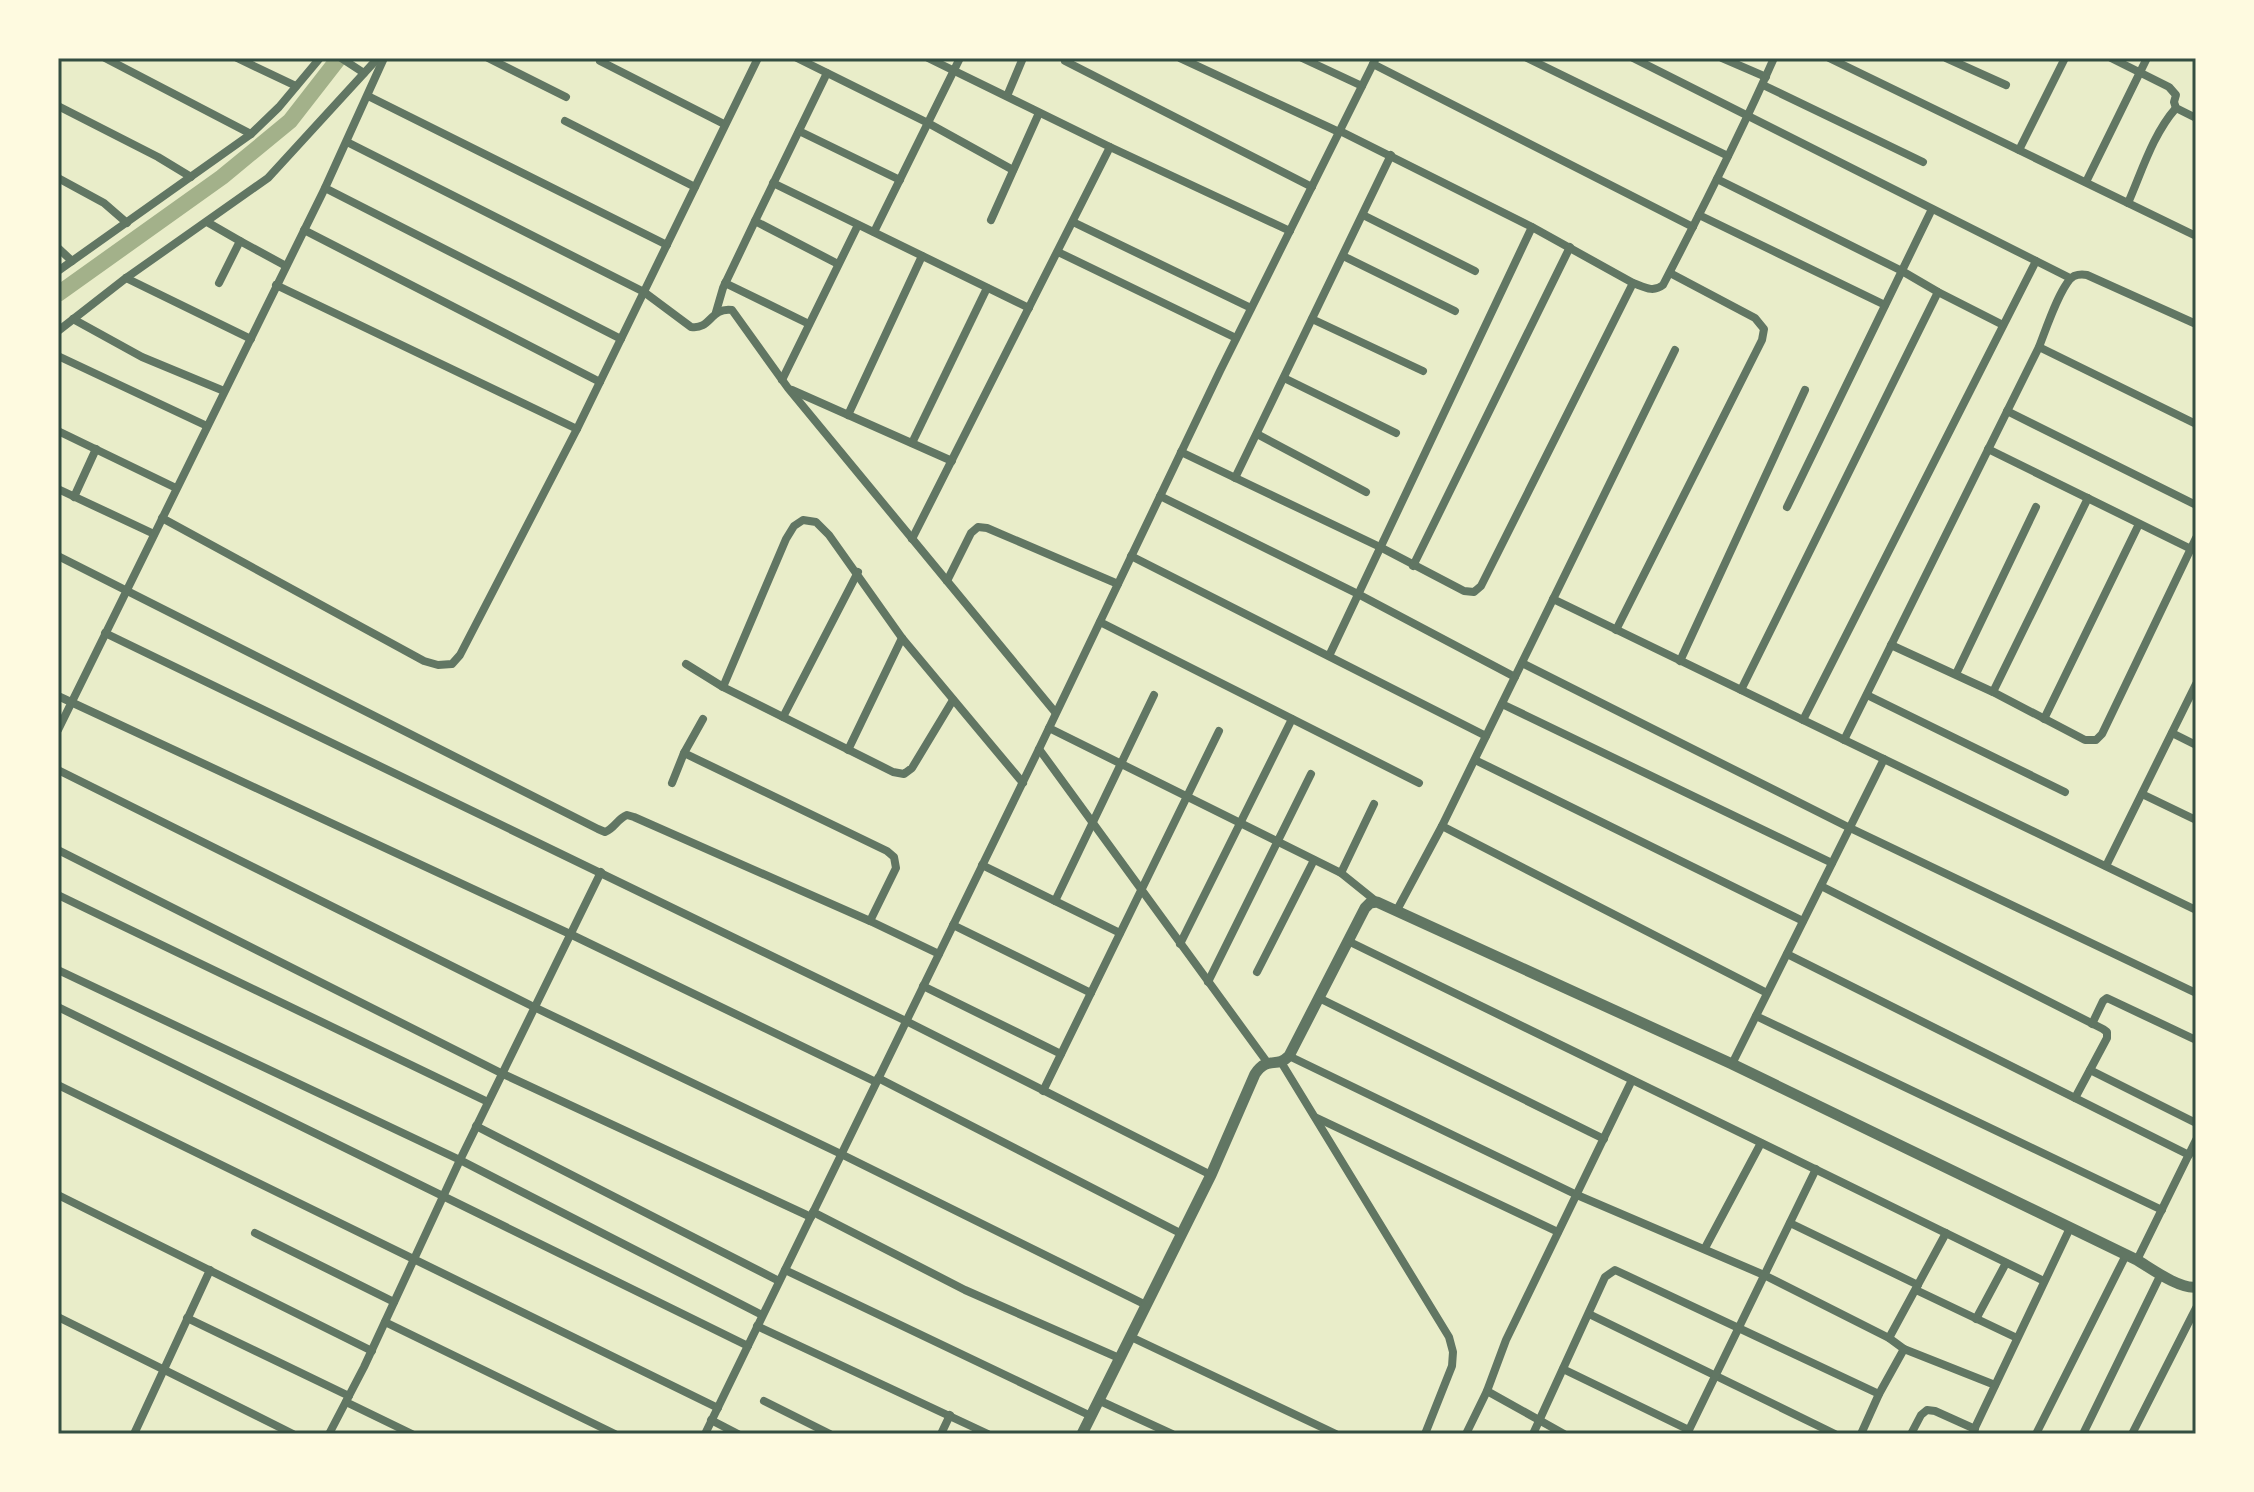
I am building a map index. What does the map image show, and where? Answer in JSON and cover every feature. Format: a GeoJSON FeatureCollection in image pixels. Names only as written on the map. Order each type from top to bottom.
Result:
{"type":"FeatureCollection","features":[{"type":"Feature","properties":{"kind":"street"},"geometry":{"type":"LineString","coordinates":[[105,58],[251,134]]}},
{"type":"Feature","properties":{"kind":"street"},"geometry":{"type":"LineString","coordinates":[[237,58],[296,86]]}},
{"type":"Feature","properties":{"kind":"street"},"geometry":{"type":"LineString","coordinates":[[58,271],[251,134],[279,107],[320,58]]}},
{"type":"Feature","properties":{"kind":"street"},"geometry":{"type":"LineString","coordinates":[[341,58],[364,73]]}},
{"type":"Feature","properties":{"kind":"street"},"geometry":{"type":"LineString","coordinates":[[58,331],[126,278],[268,178],[381,58]]}},
{"type":"Feature","properties":{"kind":"street"},"geometry":{"type":"LineString","coordinates":[[58,730],[325,188],[368,96],[381,58]]}},
{"type":"Feature","properties":{"kind":"street"},"geometry":{"type":"LineString","coordinates":[[488,58],[566,97]]}},
{"type":"Feature","properties":{"kind":"street"},"geometry":{"type":"LineString","coordinates":[[162,518],[424,661],[438,665],[452,664],[460,655],[577,429],[758,58]]}},
{"type":"Feature","properties":{"kind":"street"},"geometry":{"type":"LineString","coordinates":[[797,58],[928,123],[1013,170]]}},
{"type":"Feature","properties":{"kind":"street"},"geometry":{"type":"LineString","coordinates":[[928,58],[1290,231]]}},
{"type":"Feature","properties":{"kind":"street"},"geometry":{"type":"LineString","coordinates":[[874,232],[960,58]]}},
{"type":"Feature","properties":{"kind":"street"},"geometry":{"type":"LineString","coordinates":[[1007,96],[1023,58]]}},
{"type":"Feature","properties":{"kind":"street"},"geometry":{"type":"LineString","coordinates":[[1180,58],[1391,155],[1633,283],[1658,290],[1670,273],[1774,58]]}},
{"type":"Feature","properties":{"kind":"street"},"geometry":{"type":"LineString","coordinates":[[1302,58],[1362,86]]}},
{"type":"Feature","properties":{"kind":"street"},"geometry":{"type":"LineString","coordinates":[[1527,58],[1728,156]]}},
{"type":"Feature","properties":{"kind":"street"},"geometry":{"type":"LineString","coordinates":[[1633,58],[2070,278]]}},
{"type":"Feature","properties":{"kind":"street"},"geometry":{"type":"LineString","coordinates":[[1722,58],[1923,162]]}},
{"type":"Feature","properties":{"kind":"street"},"geometry":{"type":"LineString","coordinates":[[1829,58],[2196,236]]}},
{"type":"Feature","properties":{"kind":"street"},"geometry":{"type":"LineString","coordinates":[[1946,58],[2006,85]]}},
{"type":"Feature","properties":{"kind":"street"},"geometry":{"type":"LineString","coordinates":[[2019,150],[2065,58]]}},
{"type":"Feature","properties":{"kind":"street"},"geometry":{"type":"LineString","coordinates":[[2111,58],[2174,91],[2176,108],[2159,132],[2128,203]]}},
{"type":"Feature","properties":{"kind":"street"},"geometry":{"type":"LineString","coordinates":[[2086,182],[2147,58]]}},
{"type":"Feature","properties":{"kind":"street"},"geometry":{"type":"LineString","coordinates":[[600,61],[724,124]]}},
{"type":"Feature","properties":{"kind":"street"},"geometry":{"type":"LineString","coordinates":[[1065,61],[1312,187]]}},
{"type":"Feature","properties":{"kind":"street"},"geometry":{"type":"LineString","coordinates":[[705,1434],[1236,338],[1374,61],[1693,227]]}},
{"type":"Feature","properties":{"kind":"street"},"geometry":{"type":"LineString","coordinates":[[347,142],[644,292],[696,328],[705,325],[716,312],[725,283],[827,73]]}},
{"type":"Feature","properties":{"kind":"street"},"geometry":{"type":"LineString","coordinates":[[368,96],[667,245]]}},
{"type":"Feature","properties":{"kind":"street"},"geometry":{"type":"LineString","coordinates":[[58,106],[191,177]]}},
{"type":"Feature","properties":{"kind":"street"},"geometry":{"type":"LineString","coordinates":[[2176,108],[2196,118]]}},
{"type":"Feature","properties":{"kind":"street"},"geometry":{"type":"LineString","coordinates":[[991,220],[1039,113]]}},
{"type":"Feature","properties":{"kind":"street"},"geometry":{"type":"LineString","coordinates":[[565,121],[695,187]]}},
{"type":"Feature","properties":{"kind":"street"},"geometry":{"type":"LineString","coordinates":[[799,131],[900,180]]}},
{"type":"Feature","properties":{"kind":"street"},"geometry":{"type":"LineString","coordinates":[[912,539],[1110,147]]}},
{"type":"Feature","properties":{"kind":"street"},"geometry":{"type":"LineString","coordinates":[[1235,478],[1391,155]]}},
{"type":"Feature","properties":{"kind":"street"},"geometry":{"type":"LineString","coordinates":[[58,178],[104,203],[127,223]]}},
{"type":"Feature","properties":{"kind":"street"},"geometry":{"type":"LineString","coordinates":[[1717,179],[2003,325]]}},
{"type":"Feature","properties":{"kind":"street"},"geometry":{"type":"LineString","coordinates":[[773,183],[1029,308]]}},
{"type":"Feature","properties":{"kind":"street"},"geometry":{"type":"LineString","coordinates":[[325,188],[621,339]]}},
{"type":"Feature","properties":{"kind":"street"},"geometry":{"type":"LineString","coordinates":[[1787,507],[1932,209]]}},
{"type":"Feature","properties":{"kind":"street"},"geometry":{"type":"LineString","coordinates":[[1363,215],[1475,271]]}},
{"type":"Feature","properties":{"kind":"street"},"geometry":{"type":"LineString","coordinates":[[1699,215],[1885,305]]}},
{"type":"Feature","properties":{"kind":"street"},"geometry":{"type":"LineString","coordinates":[[755,221],[838,264]]}},
{"type":"Feature","properties":{"kind":"street"},"geometry":{"type":"LineString","coordinates":[[207,222],[286,266]]}},
{"type":"Feature","properties":{"kind":"street"},"geometry":{"type":"LineString","coordinates":[[1073,222],[1251,308]]}},
{"type":"Feature","properties":{"kind":"street"},"geometry":{"type":"LineString","coordinates":[[782,380],[858,225]]}},
{"type":"Feature","properties":{"kind":"street"},"geometry":{"type":"LineString","coordinates":[[1329,656],[1532,227]]}},
{"type":"Feature","properties":{"kind":"street"},"geometry":{"type":"LineString","coordinates":[[304,230],[600,382]]}},
{"type":"Feature","properties":{"kind":"street"},"geometry":{"type":"LineString","coordinates":[[219,283],[240,241]]}},
{"type":"Feature","properties":{"kind":"street"},"geometry":{"type":"LineString","coordinates":[[1413,566],[1570,247]]}},
{"type":"Feature","properties":{"kind":"street"},"geometry":{"type":"LineString","coordinates":[[58,248],[72,261]]}},
{"type":"Feature","properties":{"kind":"street"},"geometry":{"type":"LineString","coordinates":[[1058,252],[1236,338]]}},
{"type":"Feature","properties":{"kind":"street"},"geometry":{"type":"LineString","coordinates":[[848,415],[922,256]]}},
{"type":"Feature","properties":{"kind":"street"},"geometry":{"type":"LineString","coordinates":[[1343,256],[1455,311]]}},
{"type":"Feature","properties":{"kind":"street"},"geometry":{"type":"LineString","coordinates":[[1803,720],[2036,261]]}},
{"type":"Feature","properties":{"kind":"street"},"geometry":{"type":"LineString","coordinates":[[1616,630],[1762,340],[1764,329],[1755,318],[1670,273]]}},
{"type":"Feature","properties":{"kind":"street"},"geometry":{"type":"LineString","coordinates":[[1844,740],[2039,347],[2070,278],[2077,274],[2087,275],[2196,324]]}},
{"type":"Feature","properties":{"kind":"street"},"geometry":{"type":"LineString","coordinates":[[126,278],[251,339]]}},
{"type":"Feature","properties":{"kind":"street"},"geometry":{"type":"LineString","coordinates":[[725,283],[809,324]]}},
{"type":"Feature","properties":{"kind":"street"},"geometry":{"type":"LineString","coordinates":[[1181,452],[1380,547],[1464,591],[1474,592],[1481,586],[1633,283]]}},
{"type":"Feature","properties":{"kind":"street"},"geometry":{"type":"LineString","coordinates":[[276,285],[577,429]]}},
{"type":"Feature","properties":{"kind":"street"},"geometry":{"type":"LineString","coordinates":[[912,443],[987,288]]}},
{"type":"Feature","properties":{"kind":"street"},"geometry":{"type":"LineString","coordinates":[[1741,690],[1938,292]]}},
{"type":"Feature","properties":{"kind":"street"},"geometry":{"type":"LineString","coordinates":[[716,312],[726,309],[737,314],[788,388],[1055,712]]}},
{"type":"Feature","properties":{"kind":"street"},"geometry":{"type":"LineString","coordinates":[[73,319],[142,357],[224,391]]}},
{"type":"Feature","properties":{"kind":"street"},"geometry":{"type":"LineString","coordinates":[[1312,319],[1423,371]]}},
{"type":"Feature","properties":{"kind":"street"},"geometry":{"type":"LineString","coordinates":[[2039,347],[2196,424]]}},
{"type":"Feature","properties":{"kind":"street"},"geometry":{"type":"LineString","coordinates":[[1397,910],[1475,760],[1675,350]]}},
{"type":"Feature","properties":{"kind":"street"},"geometry":{"type":"LineString","coordinates":[[58,356],[207,426]]}},
{"type":"Feature","properties":{"kind":"street"},"geometry":{"type":"LineString","coordinates":[[1284,378],[1396,433]]}},
{"type":"Feature","properties":{"kind":"street"},"geometry":{"type":"LineString","coordinates":[[788,388],[952,461]]}},
{"type":"Feature","properties":{"kind":"street"},"geometry":{"type":"LineString","coordinates":[[1680,661],[1805,390]]}},
{"type":"Feature","properties":{"kind":"street"},"geometry":{"type":"LineString","coordinates":[[2007,411],[2196,505]]}},
{"type":"Feature","properties":{"kind":"street"},"geometry":{"type":"LineString","coordinates":[[58,431],[176,488]]}},
{"type":"Feature","properties":{"kind":"street"},"geometry":{"type":"LineString","coordinates":[[1257,434],[1366,492]]}},
{"type":"Feature","properties":{"kind":"street"},"geometry":{"type":"LineString","coordinates":[[74,497],[96,449]]}},
{"type":"Feature","properties":{"kind":"street"},"geometry":{"type":"LineString","coordinates":[[1988,449],[2191,549]]}},
{"type":"Feature","properties":{"kind":"street"},"geometry":{"type":"LineString","coordinates":[[58,489],[154,534]]}},
{"type":"Feature","properties":{"kind":"street"},"geometry":{"type":"LineString","coordinates":[[1160,496],[1358,594],[1515,677]]}},
{"type":"Feature","properties":{"kind":"street"},"geometry":{"type":"LineString","coordinates":[[1993,692],[2088,498]]}},
{"type":"Feature","properties":{"kind":"street"},"geometry":{"type":"LineString","coordinates":[[1956,674],[2036,507]]}},
{"type":"Feature","properties":{"kind":"street"},"geometry":{"type":"LineString","coordinates":[[723,687],[786,539],[794,526],[803,520],[816,522],[858,572],[902,638],[1023,783]]}},
{"type":"Feature","properties":{"kind":"street"},"geometry":{"type":"LineString","coordinates":[[2044,719],[2139,524]]}},
{"type":"Feature","properties":{"kind":"street"},"geometry":{"type":"LineString","coordinates":[[947,581],[971,533],[978,527],[987,528],[1118,584]]}},
{"type":"Feature","properties":{"kind":"street"},"geometry":{"type":"LineString","coordinates":[[1891,645],[1993,692],[2085,740],[2096,740],[2102,734],[2196,538]]}},
{"type":"Feature","properties":{"kind":"street"},"geometry":{"type":"LineString","coordinates":[[58,556],[598,829],[605,832],[612,829],[620,818],[627,815],[634,817],[939,954]]}},
{"type":"Feature","properties":{"kind":"street"},"geometry":{"type":"LineString","coordinates":[[1131,556],[1486,736]]}},
{"type":"Feature","properties":{"kind":"street"},"geometry":{"type":"LineString","coordinates":[[783,717],[858,572]]}},
{"type":"Feature","properties":{"kind":"street"},"geometry":{"type":"LineString","coordinates":[[1553,599],[2196,910]]}},
{"type":"Feature","properties":{"kind":"street"},"geometry":{"type":"LineString","coordinates":[[1100,622],[1419,783]]}},
{"type":"Feature","properties":{"kind":"street"},"geometry":{"type":"LineString","coordinates":[[105,633],[906,1021],[1211,1175]]}},
{"type":"Feature","properties":{"kind":"street"},"geometry":{"type":"LineString","coordinates":[[848,750],[902,638]]}},
{"type":"Feature","properties":{"kind":"street"},"geometry":{"type":"LineString","coordinates":[[1522,663],[1848,827],[2196,993]]}},
{"type":"Feature","properties":{"kind":"street"},"geometry":{"type":"LineString","coordinates":[[686,664],[723,687],[893,772],[904,774],[912,768],[953,700]]}},
{"type":"Feature","properties":{"kind":"street"},"geometry":{"type":"LineString","coordinates":[[2106,866],[2196,684]]}},
{"type":"Feature","properties":{"kind":"street"},"geometry":{"type":"LineString","coordinates":[[1055,901],[1154,695]]}},
{"type":"Feature","properties":{"kind":"street"},"geometry":{"type":"LineString","coordinates":[[1867,695],[2065,792]]}},
{"type":"Feature","properties":{"kind":"street"},"geometry":{"type":"LineString","coordinates":[[58,696],[877,1080],[1182,1234]]}},
{"type":"Feature","properties":{"kind":"street"},"geometry":{"type":"LineString","coordinates":[[1502,704],[1832,863]]}},
{"type":"Feature","properties":{"kind":"street"},"geometry":{"type":"LineString","coordinates":[[672,783],[703,719]]}},
{"type":"Feature","properties":{"kind":"street"},"geometry":{"type":"LineString","coordinates":[[1180,944],[1292,719]]}},
{"type":"Feature","properties":{"kind":"street"},"geometry":{"type":"LineString","coordinates":[[1049,728],[1341,873],[1377,902],[1732,1064],[2195,1288]]}},
{"type":"Feature","properties":{"kind":"street"},"geometry":{"type":"LineString","coordinates":[[1043,1091],[1219,731]]}},
{"type":"Feature","properties":{"kind":"street"},"geometry":{"type":"LineString","coordinates":[[2172,733],[2196,745]]}},
{"type":"Feature","properties":{"kind":"street"},"geometry":{"type":"LineString","coordinates":[[1039,749],[1267,1062]]}},
{"type":"Feature","properties":{"kind":"street"},"geometry":{"type":"LineString","coordinates":[[684,753],[894,857],[896,868],[870,921]]}},
{"type":"Feature","properties":{"kind":"street"},"geometry":{"type":"LineString","coordinates":[[1732,1064],[1884,759]]}},
{"type":"Feature","properties":{"kind":"street"},"geometry":{"type":"LineString","coordinates":[[1475,760],[1803,921]]}},
{"type":"Feature","properties":{"kind":"street"},"geometry":{"type":"LineString","coordinates":[[58,770],[534,1007],[1146,1305]]}},
{"type":"Feature","properties":{"kind":"street"},"geometry":{"type":"LineString","coordinates":[[1208,982],[1311,774]]}},
{"type":"Feature","properties":{"kind":"street"},"geometry":{"type":"LineString","coordinates":[[2142,794],[2196,820]]}},
{"type":"Feature","properties":{"kind":"street"},"geometry":{"type":"LineString","coordinates":[[1341,873],[1374,804]]}},
{"type":"Feature","properties":{"kind":"street"},"geometry":{"type":"LineString","coordinates":[[1442,826],[1767,993]]}},
{"type":"Feature","properties":{"kind":"street"},"geometry":{"type":"LineString","coordinates":[[58,850],[501,1073],[812,1214],[965,1290],[1119,1358]]}},
{"type":"Feature","properties":{"kind":"street"},"geometry":{"type":"LineString","coordinates":[[1257,972],[1314,860]]}},
{"type":"Feature","properties":{"kind":"street"},"geometry":{"type":"LineString","coordinates":[[982,865],[1120,933]]}},
{"type":"Feature","properties":{"kind":"street"},"geometry":{"type":"LineString","coordinates":[[329,1434],[372,1351],[501,1073],[601,872]]}},
{"type":"Feature","properties":{"kind":"street"},"geometry":{"type":"LineString","coordinates":[[1821,886],[2107,1032],[2107,1038],[2075,1098]]}},
{"type":"Feature","properties":{"kind":"street"},"geometry":{"type":"LineString","coordinates":[[58,895],[488,1102]]}},
{"type":"Feature","properties":{"kind":"street"},"geometry":{"type":"LineString","coordinates":[[1285,1059],[1365,908],[1377,902]]}},
{"type":"Feature","properties":{"kind":"street"},"geometry":{"type":"LineString","coordinates":[[953,925],[1091,993]]}},
{"type":"Feature","properties":{"kind":"street"},"geometry":{"type":"LineString","coordinates":[[1348,941],[2044,1281]]}},
{"type":"Feature","properties":{"kind":"street"},"geometry":{"type":"LineString","coordinates":[[1787,954],[2189,1155]]}},
{"type":"Feature","properties":{"kind":"street"},"geometry":{"type":"LineString","coordinates":[[58,970],[460,1160],[762,1315]]}},
{"type":"Feature","properties":{"kind":"street"},"geometry":{"type":"LineString","coordinates":[[923,986],[1061,1054]]}},
{"type":"Feature","properties":{"kind":"street"},"geometry":{"type":"LineString","coordinates":[[1319,998],[1604,1139]]}},
{"type":"Feature","properties":{"kind":"street"},"geometry":{"type":"LineString","coordinates":[[2092,1024],[2107,998],[2196,1040]]}},
{"type":"Feature","properties":{"kind":"street"},"geometry":{"type":"LineString","coordinates":[[58,1007],[748,1346]]}},
{"type":"Feature","properties":{"kind":"street"},"geometry":{"type":"LineString","coordinates":[[1756,1016],[2162,1210]]}},
{"type":"Feature","properties":{"kind":"street"},"geometry":{"type":"LineString","coordinates":[[1285,1059],[1315,1117],[1449,1337],[1453,1352],[1452,1366],[1425,1434]]}},
{"type":"Feature","properties":{"kind":"street"},"geometry":{"type":"LineString","coordinates":[[1083,1434],[1211,1175],[1255,1074],[1267,1062],[1285,1059],[1577,1195],[1764,1275],[1889,1338],[1904,1349],[1995,1385]]}},
{"type":"Feature","properties":{"kind":"street"},"geometry":{"type":"LineString","coordinates":[[2090,1070],[2196,1123]]}},
{"type":"Feature","properties":{"kind":"street"},"geometry":{"type":"LineString","coordinates":[[1466,1434],[1487,1391],[1506,1340],[1632,1080]]}},
{"type":"Feature","properties":{"kind":"street"},"geometry":{"type":"LineString","coordinates":[[58,1085],[718,1408]]}},
{"type":"Feature","properties":{"kind":"street"},"geometry":{"type":"LineString","coordinates":[[1315,1117],[1558,1232]]}},
{"type":"Feature","properties":{"kind":"street"},"geometry":{"type":"LineString","coordinates":[[476,1126],[779,1281]]}},
{"type":"Feature","properties":{"kind":"street"},"geometry":{"type":"LineString","coordinates":[[2036,1434],[2131,1257],[2162,1210],[2196,1140]]}},
{"type":"Feature","properties":{"kind":"street"},"geometry":{"type":"LineString","coordinates":[[1705,1248],[1761,1143]]}},
{"type":"Feature","properties":{"kind":"street"},"geometry":{"type":"LineString","coordinates":[[1563,1369],[1688,1432],[1816,1169]]}},
{"type":"Feature","properties":{"kind":"street"},"geometry":{"type":"LineString","coordinates":[[58,1195],[372,1351]]}},
{"type":"Feature","properties":{"kind":"street"},"geometry":{"type":"LineString","coordinates":[[1790,1223],[2017,1338]]}},
{"type":"Feature","properties":{"kind":"street"},"geometry":{"type":"LineString","coordinates":[[1911,1434],[1927,1410],[1974,1431],[2070,1228]]}},
{"type":"Feature","properties":{"kind":"street"},"geometry":{"type":"LineString","coordinates":[[255,1233],[394,1302]]}},
{"type":"Feature","properties":{"kind":"street"},"geometry":{"type":"LineString","coordinates":[[1889,1338],[1946,1233]]}},
{"type":"Feature","properties":{"kind":"street"},"geometry":{"type":"LineString","coordinates":[[1976,1319],[2006,1263]]}},
{"type":"Feature","properties":{"kind":"street"},"geometry":{"type":"LineString","coordinates":[[134,1434],[210,1270]]}},
{"type":"Feature","properties":{"kind":"street"},"geometry":{"type":"LineString","coordinates":[[785,1270],[1091,1416]]}},
{"type":"Feature","properties":{"kind":"street"},"geometry":{"type":"LineString","coordinates":[[1533,1434],[1605,1277],[1615,1270],[1879,1394]]}},
{"type":"Feature","properties":{"kind":"street"},"geometry":{"type":"LineString","coordinates":[[2083,1434],[2161,1274]]}},
{"type":"Feature","properties":{"kind":"street"},"geometry":{"type":"LineString","coordinates":[[2132,1434],[2196,1308]]}},
{"type":"Feature","properties":{"kind":"street"},"geometry":{"type":"LineString","coordinates":[[1589,1314],[1835,1434]]}},
{"type":"Feature","properties":{"kind":"street"},"geometry":{"type":"LineString","coordinates":[[58,1317],[293,1434]]}},
{"type":"Feature","properties":{"kind":"street"},"geometry":{"type":"LineString","coordinates":[[187,1318],[412,1434]]}},
{"type":"Feature","properties":{"kind":"street"},"geometry":{"type":"LineString","coordinates":[[385,1322],[615,1434]]}},
{"type":"Feature","properties":{"kind":"street"},"geometry":{"type":"LineString","coordinates":[[757,1326],[988,1434]]}},
{"type":"Feature","properties":{"kind":"street"},"geometry":{"type":"LineString","coordinates":[[1131,1337],[1336,1434]]}},
{"type":"Feature","properties":{"kind":"street"},"geometry":{"type":"LineString","coordinates":[[1861,1434],[1904,1349]]}},
{"type":"Feature","properties":{"kind":"street"},"geometry":{"type":"LineString","coordinates":[[1487,1391],[1564,1434]]}},
{"type":"Feature","properties":{"kind":"street"},"geometry":{"type":"LineString","coordinates":[[1098,1400],[1172,1434]]}},
{"type":"Feature","properties":{"kind":"street"},"geometry":{"type":"LineString","coordinates":[[764,1401],[830,1434]]}},
{"type":"Feature","properties":{"kind":"street"},"geometry":{"type":"LineString","coordinates":[[941,1434],[950,1415]]}},
{"type":"Feature","properties":{"kind":"street"},"geometry":{"type":"LineString","coordinates":[[711,1420],[738,1434]]}},
{"type":"Feature","properties":{"kind":"waterway"},"geometry":{"type":"LineString","coordinates":[[58,294],[222,177],[290,121],[339,58]]}}]}
